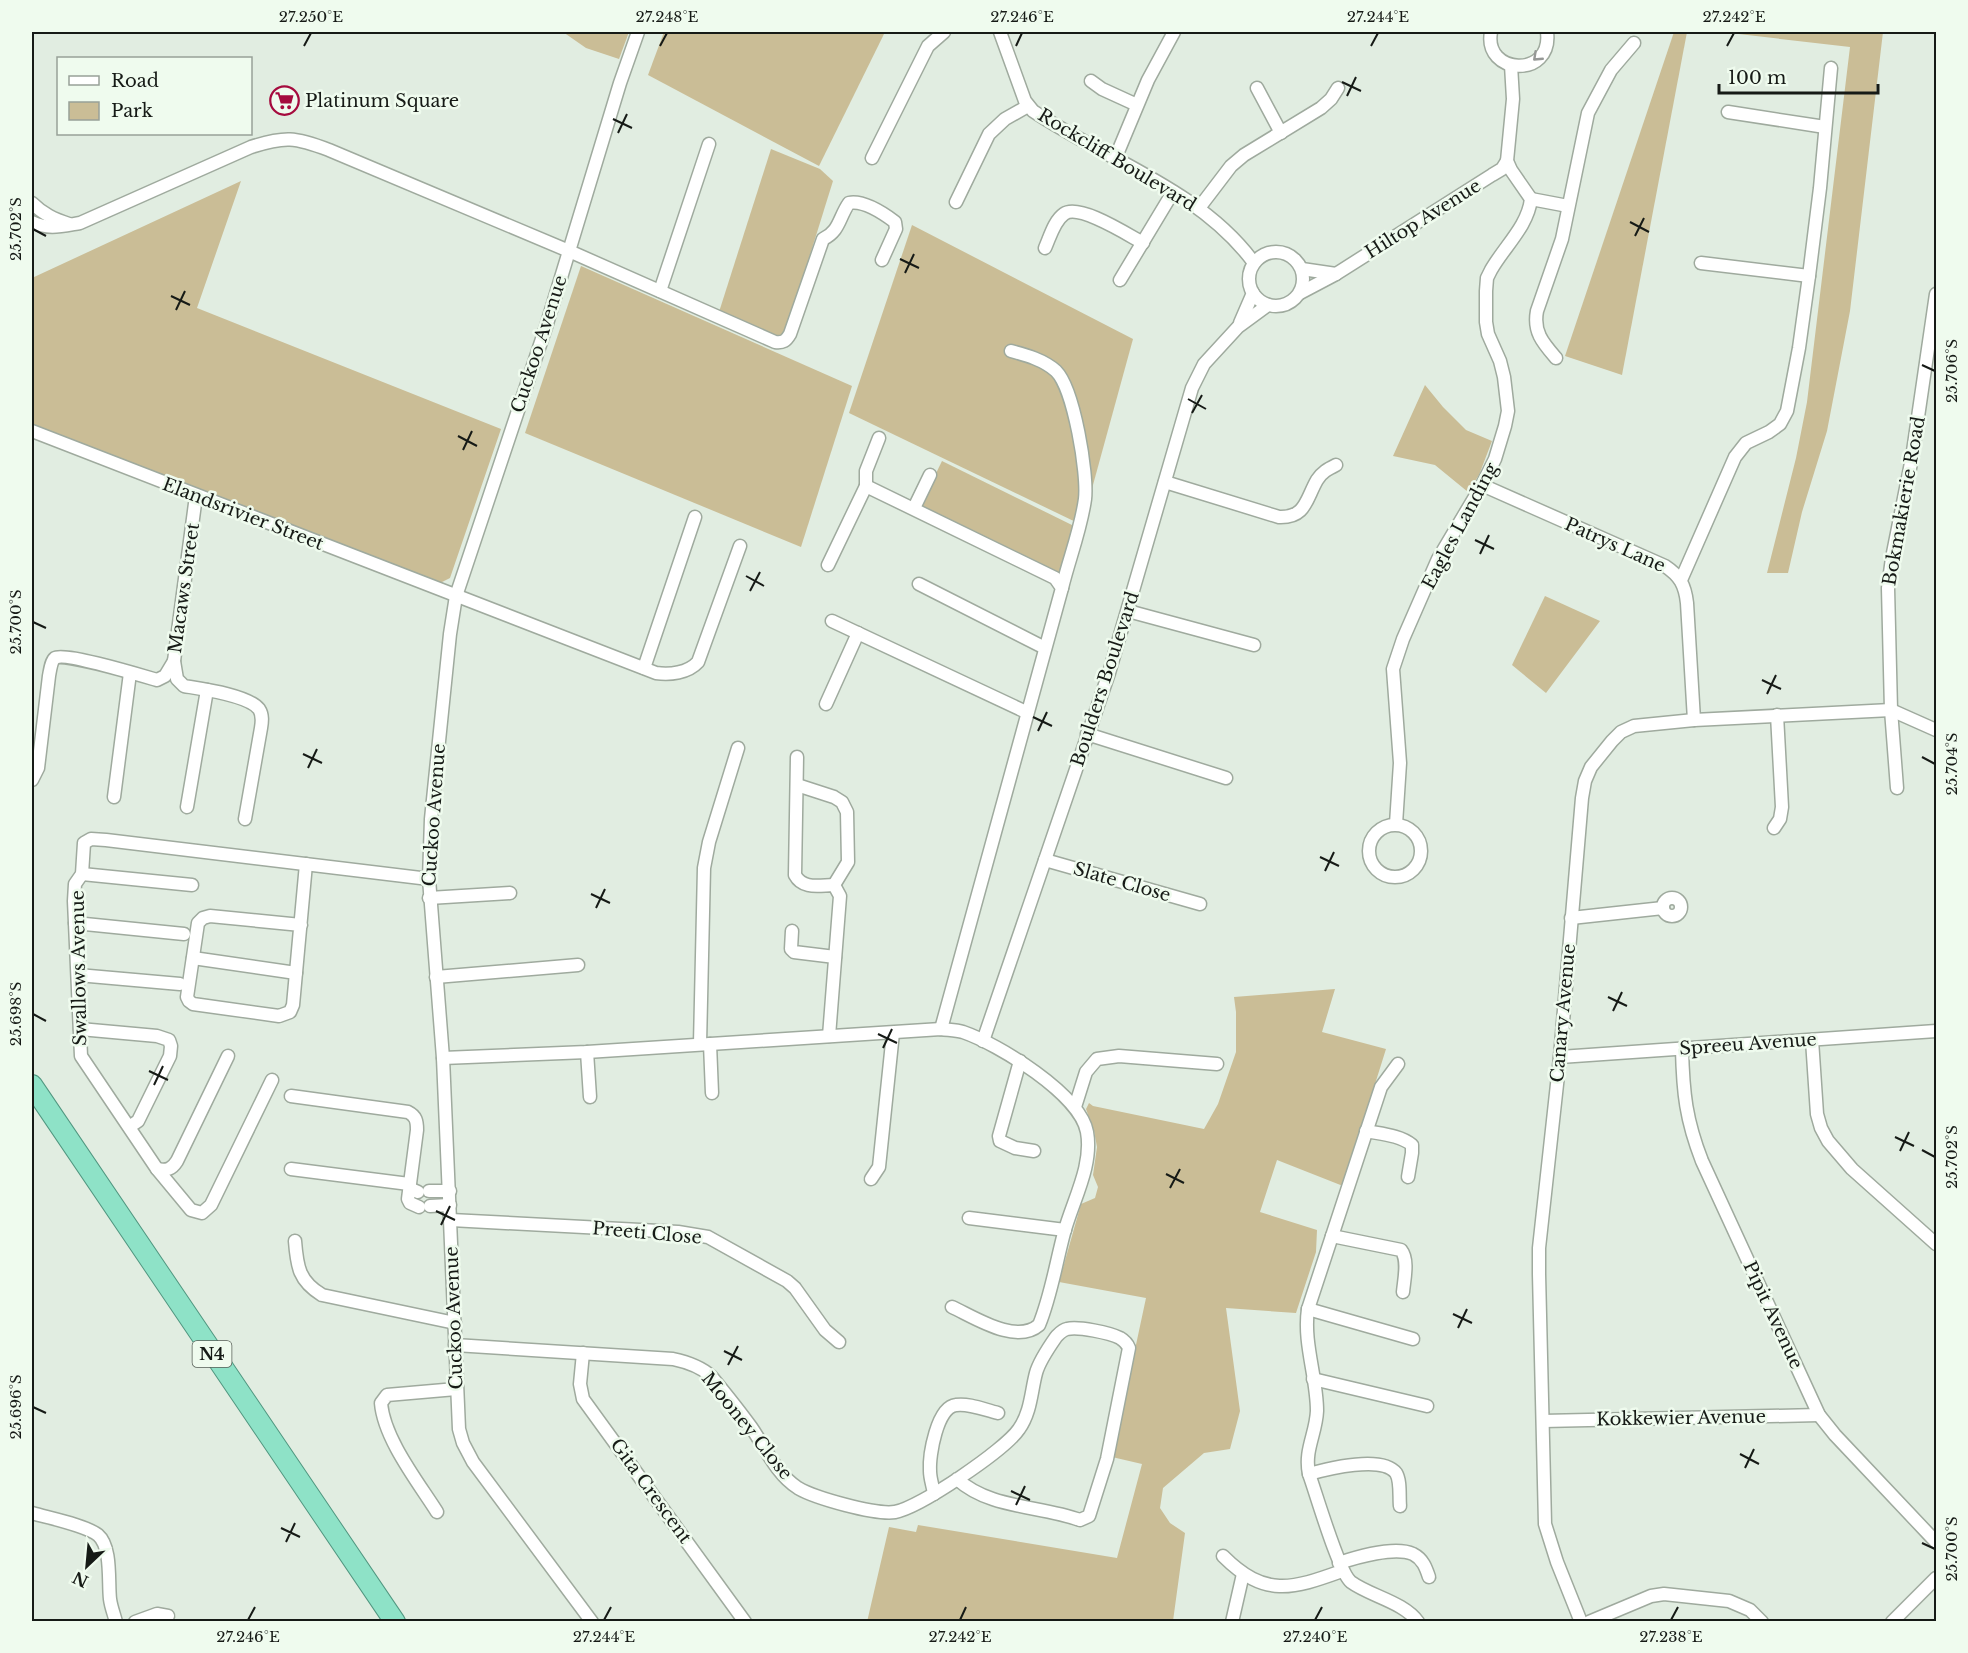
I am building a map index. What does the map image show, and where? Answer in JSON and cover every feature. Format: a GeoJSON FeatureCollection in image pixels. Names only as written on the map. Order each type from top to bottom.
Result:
{"type":"FeatureCollection","features":[{"type":"Feature","properties":{"kind":"highway","name":"N4"},"geometry":{"type":"LineString","coordinates":[[32,1085],[395,1622]]}},
{"type":"Feature","properties":{"kind":"street","name":"Cuckoo Avenue"},"geometry":{"type":"LineString","coordinates":[[592,1622],[467,1452],[459,1429],[443,1058],[429,879],[431,819],[456,596],[546,327],[620,83],[638,32]]}},
{"type":"Feature","properties":{"kind":"street"},"geometry":{"type":"LineString","coordinates":[[872,158],[928,46],[944,32]]}},
{"type":"Feature","properties":{"kind":"street","name":"Rockcliff Boulevard"},"geometry":{"type":"LineString","coordinates":[[1000,32],[1028,106],[1038,115],[1198,208],[1239,242],[1254,263]]}},
{"type":"Feature","properties":{"kind":"street"},"geometry":{"type":"LineString","coordinates":[[1115,159],[1148,80],[1174,32]]}},
{"type":"Feature","properties":{"kind":"street"},"geometry":{"type":"LineString","coordinates":[[1491,32],[1491,46],[1495,54],[1502,61],[1520,66],[1530,64],[1544,52],[1548,43],[1547,32]]}},
{"type":"Feature","properties":{"kind":"street"},"geometry":{"type":"LineString","coordinates":[[1556,358],[1536,331],[1535,321],[1559,249],[1588,113],[1611,70],[1634,43]]}},
{"type":"Feature","properties":{"kind":"street"},"geometry":{"type":"LineString","coordinates":[[1511,65],[1513,99],[1507,161],[1531,199],[1568,206]]}},
{"type":"Feature","properties":{"kind":"street"},"geometry":{"type":"LineString","coordinates":[[1681,580],[1741,447],[1776,428],[1784,418],[1799,348],[1809,276],[1831,68]]}},
{"type":"Feature","properties":{"kind":"street"},"geometry":{"type":"LineString","coordinates":[[1091,81],[1102,89],[1137,105]]}},
{"type":"Feature","properties":{"kind":"street"},"geometry":{"type":"LineString","coordinates":[[1257,88],[1281,133]]}},
{"type":"Feature","properties":{"kind":"street"},"geometry":{"type":"LineString","coordinates":[[1198,208],[1231,166],[1244,155],[1321,108],[1338,88]]}},
{"type":"Feature","properties":{"kind":"street"},"geometry":{"type":"LineString","coordinates":[[956,202],[989,134],[1005,119],[1028,106]]}},
{"type":"Feature","properties":{"kind":"street"},"geometry":{"type":"LineString","coordinates":[[1728,112],[1826,127]]}},
{"type":"Feature","properties":{"kind":"street"},"geometry":{"type":"LineString","coordinates":[[32,222],[56,228],[80,223],[251,147],[274,139],[290,138],[310,142],[568,251],[767,340],[781,343],[790,334],[823,239],[836,229],[849,203],[858,202],[888,216],[895,222],[896,229],[882,260]]}},
{"type":"Feature","properties":{"kind":"street"},"geometry":{"type":"LineString","coordinates":[[660,291],[709,144]]}},
{"type":"Feature","properties":{"kind":"street","name":"Hiltop Avenue"},"geometry":{"type":"LineString","coordinates":[[1268,305],[1282,306],[1289,303],[1300,293],[1336,274],[1502,169],[1507,161]]}},
{"type":"Feature","properties":{"kind":"street"},"geometry":{"type":"LineString","coordinates":[[1120,280],[1173,192]]}},
{"type":"Feature","properties":{"kind":"street","name":"Eagles Landing"},"geometry":{"type":"LineString","coordinates":[[1396,824],[1400,763],[1393,669],[1403,639],[1438,559],[1482,485],[1498,453],[1508,411],[1500,361],[1487,328],[1487,278],[1526,218],[1531,199]]}},
{"type":"Feature","properties":{"kind":"street"},"geometry":{"type":"LineString","coordinates":[[32,203],[51,218],[70,225]]}},
{"type":"Feature","properties":{"kind":"street"},"geometry":{"type":"LineString","coordinates":[[1045,248],[1058,221],[1063,214],[1070,211],[1089,215],[1143,243]]}},
{"type":"Feature","properties":{"kind":"street","name":"Rockcliff Boulevard"},"geometry":{"type":"LineString","coordinates":[[1239,242],[1266,254]]}},
{"type":"Feature","properties":{"kind":"street"},"geometry":{"type":"LineString","coordinates":[[1268,305],[1253,293],[1249,281],[1254,263],[1266,254],[1279,252],[1293,258],[1302,269],[1303,286],[1300,293]]}},
{"type":"Feature","properties":{"kind":"street"},"geometry":{"type":"LineString","coordinates":[[1701,263],[1809,276]]}},
{"type":"Feature","properties":{"kind":"street"},"geometry":{"type":"LineString","coordinates":[[1302,269],[1336,274]]}},
{"type":"Feature","properties":{"kind":"street","name":"Boulders Boulevard"},"geometry":{"type":"LineString","coordinates":[[1238,327],[1253,293]]}},
{"type":"Feature","properties":{"kind":"street","name":"Bokmakierie Road"},"geometry":{"type":"LineString","coordinates":[[1897,788],[1891,710],[1888,588],[1912,458],[1936,294]]}},
{"type":"Feature","properties":{"kind":"street","name":"Boulders Boulevard"},"geometry":{"type":"LineString","coordinates":[[983,1041],[1128,611],[1197,376],[1204,364],[1238,327],[1268,305]]}},
{"type":"Feature","properties":{"kind":"street"},"geometry":{"type":"LineString","coordinates":[[941,1029],[1085,498],[1084,476],[1068,390],[1056,371],[1045,363],[1028,355],[1011,351]]}},
{"type":"Feature","properties":{"kind":"street","name":"Elandsrivier Street"},"geometry":{"type":"LineString","coordinates":[[32,431],[665,675],[688,669],[698,662],[740,546]]}},
{"type":"Feature","properties":{"kind":"street"},"geometry":{"type":"LineString","coordinates":[[828,565],[866,486],[866,471],[879,438]]}},
{"type":"Feature","properties":{"kind":"street"},"geometry":{"type":"LineString","coordinates":[[1165,482],[1279,517],[1286,517],[1302,510],[1318,479],[1325,470],[1336,465]]}},
{"type":"Feature","properties":{"kind":"street"},"geometry":{"type":"LineString","coordinates":[[914,508],[930,475]]}},
{"type":"Feature","properties":{"kind":"street","name":"Patrys Lane"},"geometry":{"type":"LineString","coordinates":[[1482,485],[1675,572],[1681,580],[1687,603],[1694,720]]}},
{"type":"Feature","properties":{"kind":"street"},"geometry":{"type":"LineString","coordinates":[[866,486],[1055,578],[1062,588]]}},
{"type":"Feature","properties":{"kind":"street","name":"Macaws Street"},"geometry":{"type":"LineString","coordinates":[[196,496],[174,662],[177,679],[184,686],[207,690]]}},
{"type":"Feature","properties":{"kind":"street"},"geometry":{"type":"LineString","coordinates":[[644,668],[695,517]]}},
{"type":"Feature","properties":{"kind":"street"},"geometry":{"type":"LineString","coordinates":[[919,584],[1045,648]]}},
{"type":"Feature","properties":{"kind":"street"},"geometry":{"type":"LineString","coordinates":[[1128,611],[1254,645]]}},
{"type":"Feature","properties":{"kind":"street"},"geometry":{"type":"LineString","coordinates":[[832,621],[1026,712]]}},
{"type":"Feature","properties":{"kind":"street"},"geometry":{"type":"LineString","coordinates":[[826,704],[858,633]]}},
{"type":"Feature","properties":{"kind":"street"},"geometry":{"type":"LineString","coordinates":[[32,780],[38,768],[49,676],[55,658],[61,656],[78,659],[157,680],[165,676],[174,662]]}},
{"type":"Feature","properties":{"kind":"street"},"geometry":{"type":"LineString","coordinates":[[114,797],[130,673]]}},
{"type":"Feature","properties":{"kind":"street"},"geometry":{"type":"LineString","coordinates":[[187,807],[207,690],[248,701],[259,709],[261,715],[261,728],[245,819]]}},
{"type":"Feature","properties":{"kind":"street","name":"Canary Avenue"},"geometry":{"type":"LineString","coordinates":[[1581,1622],[1557,1562],[1545,1524],[1539,1248],[1560,1057],[1581,798],[1585,781],[1591,767],[1612,741],[1628,728],[1646,724],[1891,710],[1936,730]]}},
{"type":"Feature","properties":{"kind":"street"},"geometry":{"type":"LineString","coordinates":[[1774,828],[1780,819],[1782,807],[1777,715]]}},
{"type":"Feature","properties":{"kind":"street"},"geometry":{"type":"LineString","coordinates":[[1087,734],[1226,778]]}},
{"type":"Feature","properties":{"kind":"street"},"geometry":{"type":"LineString","coordinates":[[712,1093],[705,1044],[704,868],[709,842],[738,748]]}},
{"type":"Feature","properties":{"kind":"street"},"geometry":{"type":"LineString","coordinates":[[798,756],[795,875],[800,883],[806,885],[834,885]]}},
{"type":"Feature","properties":{"kind":"street"},"geometry":{"type":"LineString","coordinates":[[797,785],[834,797],[842,802],[847,812],[848,862],[834,885]]}},
{"type":"Feature","properties":{"kind":"street"},"geometry":{"type":"LineString","coordinates":[[1396,824],[1410,829],[1415,834],[1419,841],[1421,856],[1414,869],[1394,877],[1380,873],[1370,861],[1369,854],[1371,839],[1376,833],[1381,828],[1396,824]]}},
{"type":"Feature","properties":{"kind":"street","name":"Swallows Avenue"},"geometry":{"type":"LineString","coordinates":[[272,1080],[212,1204],[206,1211],[191,1210],[157,1169],[81,1056],[75,884],[82,874],[84,843],[91,838],[429,879]]}},
{"type":"Feature","properties":{"kind":"street","name":"Slate Close"},"geometry":{"type":"LineString","coordinates":[[1045,860],[1200,904]]}},
{"type":"Feature","properties":{"kind":"street"},"geometry":{"type":"LineString","coordinates":[[301,925],[210,916],[203,918],[198,923],[187,996],[189,1002],[279,1016],[290,1012],[293,1005],[301,925],[306,864]]}},
{"type":"Feature","properties":{"kind":"street"},"geometry":{"type":"LineString","coordinates":[[82,874],[192,885]]}},
{"type":"Feature","properties":{"kind":"street"},"geometry":{"type":"LineString","coordinates":[[829,1036],[840,896],[834,885]]}},
{"type":"Feature","properties":{"kind":"street"},"geometry":{"type":"LineString","coordinates":[[429,898],[510,893]]}},
{"type":"Feature","properties":{"kind":"street"},"geometry":{"type":"LineString","coordinates":[[1571,918],[1662,908]]}},
{"type":"Feature","properties":{"kind":"street"},"geometry":{"type":"LineString","coordinates":[[75,923],[184,934]]}},
{"type":"Feature","properties":{"kind":"street"},"geometry":{"type":"LineString","coordinates":[[792,931],[791,949],[794,952],[835,957]]}},
{"type":"Feature","properties":{"kind":"street"},"geometry":{"type":"LineString","coordinates":[[193,958],[296,973]]}},
{"type":"Feature","properties":{"kind":"street"},"geometry":{"type":"LineString","coordinates":[[436,977],[578,965]]}},
{"type":"Feature","properties":{"kind":"street"},"geometry":{"type":"LineString","coordinates":[[78,975],[180,984]]}},
{"type":"Feature","properties":{"kind":"street"},"geometry":{"type":"LineString","coordinates":[[80,1029],[157,1036],[169,1040],[171,1050],[167,1063],[138,1121],[128,1125]]}},
{"type":"Feature","properties":{"kind":"street"},"geometry":{"type":"LineString","coordinates":[[443,1058],[587,1052],[941,1029],[961,1032],[983,1041],[1020,1061],[1064,1095],[1076,1107],[1083,1119],[1089,1147],[1086,1166],[1038,1325],[1034,1329],[1018,1332],[1000,1329],[952,1307]]}},
{"type":"Feature","properties":{"kind":"street","name":"Spreeu Avenue"},"geometry":{"type":"LineString","coordinates":[[1560,1057],[1936,1031]]}},
{"type":"Feature","properties":{"kind":"street"},"geometry":{"type":"LineString","coordinates":[[871,1179],[879,1167],[892,1033]]}},
{"type":"Feature","properties":{"kind":"street"},"geometry":{"type":"LineString","coordinates":[[1812,1040],[1818,1114],[1821,1128],[1828,1141],[1852,1169],[1936,1244]]}},
{"type":"Feature","properties":{"kind":"street","name":"Pipit Avenue"},"geometry":{"type":"LineString","coordinates":[[1682,1049],[1683,1092],[1693,1138],[1819,1415],[1936,1542]]}},
{"type":"Feature","properties":{"kind":"street"},"geometry":{"type":"LineString","coordinates":[[587,1052],[590,1097]]}},
{"type":"Feature","properties":{"kind":"street"},"geometry":{"type":"LineString","coordinates":[[157,1169],[167,1170],[177,1161],[228,1056]]}},
{"type":"Feature","properties":{"kind":"street"},"geometry":{"type":"LineString","coordinates":[[1076,1107],[1086,1072],[1097,1059],[1119,1056],[1217,1064]]}},
{"type":"Feature","properties":{"kind":"street"},"geometry":{"type":"LineString","coordinates":[[1020,1061],[999,1136],[1000,1141],[1006,1145],[1034,1150]]}},
{"type":"Feature","properties":{"kind":"street"},"geometry":{"type":"LineString","coordinates":[[1398,1064],[1381,1087],[1308,1309],[1307,1325],[1317,1409],[1306,1462],[1341,1567],[1348,1580],[1406,1611],[1418,1622]]}},
{"type":"Feature","properties":{"kind":"street"},"geometry":{"type":"LineString","coordinates":[[291,1096],[408,1112],[413,1115],[417,1122],[419,1189],[408,1199],[410,1203],[424,1207],[450,1205]]}},
{"type":"Feature","properties":{"kind":"street"},"geometry":{"type":"LineString","coordinates":[[1366,1131],[1397,1138],[1412,1145],[1413,1153],[1408,1177]]}},
{"type":"Feature","properties":{"kind":"street"},"geometry":{"type":"LineString","coordinates":[[291,1169],[419,1189],[450,1191]]}},
{"type":"Feature","properties":{"kind":"street"},"geometry":{"type":"LineString","coordinates":[[969,1218],[1065,1230]]}},
{"type":"Feature","properties":{"kind":"street","name":"Preeti Close"},"geometry":{"type":"LineString","coordinates":[[451,1220],[678,1232],[708,1237],[787,1281],[795,1288],[825,1330],[839,1342]]}},
{"type":"Feature","properties":{"kind":"street"},"geometry":{"type":"LineString","coordinates":[[1332,1236],[1401,1250],[1405,1254],[1403,1292]]}},
{"type":"Feature","properties":{"kind":"street"},"geometry":{"type":"LineString","coordinates":[[295,1241],[296,1262],[300,1272],[310,1287],[322,1295],[455,1323]]}},
{"type":"Feature","properties":{"kind":"street"},"geometry":{"type":"LineString","coordinates":[[1308,1309],[1413,1339]]}},
{"type":"Feature","properties":{"kind":"street","name":"Mooney Close"},"geometry":{"type":"LineString","coordinates":[[455,1345],[673,1359],[704,1369],[752,1428],[773,1462],[798,1488],[855,1507],[879,1512],[894,1512],[934,1494],[957,1479],[1004,1444],[1020,1429],[1031,1402],[1037,1371],[1056,1337],[1062,1331],[1069,1328],[1103,1333],[1126,1342],[1129,1348],[1105,1465],[1089,1515],[1080,1520],[1004,1502],[983,1496],[957,1479]]}},
{"type":"Feature","properties":{"kind":"street","name":"Gita Crescent"},"geometry":{"type":"LineString","coordinates":[[583,1353],[580,1384],[583,1399],[745,1622]]}},
{"type":"Feature","properties":{"kind":"street"},"geometry":{"type":"LineString","coordinates":[[1313,1379],[1427,1406]]}},
{"type":"Feature","properties":{"kind":"street"},"geometry":{"type":"LineString","coordinates":[[437,1512],[391,1438],[381,1403],[387,1395],[456,1389]]}},
{"type":"Feature","properties":{"kind":"street"},"geometry":{"type":"LineString","coordinates":[[934,1494],[930,1475],[930,1459],[943,1414],[948,1408],[963,1404],[998,1413]]}},
{"type":"Feature","properties":{"kind":"street","name":"Kokkewier Avenue"},"geometry":{"type":"LineString","coordinates":[[1543,1421],[1819,1415]]}},
{"type":"Feature","properties":{"kind":"street"},"geometry":{"type":"LineString","coordinates":[[1309,1474],[1360,1464],[1386,1467],[1395,1472],[1398,1480],[1400,1506]]}},
{"type":"Feature","properties":{"kind":"street"},"geometry":{"type":"LineString","coordinates":[[32,1513],[87,1530],[102,1539],[108,1554],[110,1602],[116,1622]]}},
{"type":"Feature","properties":{"kind":"street"},"geometry":{"type":"LineString","coordinates":[[1223,1556],[1243,1574],[1269,1584],[1287,1587],[1375,1554],[1403,1552],[1413,1554],[1424,1562],[1429,1577]]}},
{"type":"Feature","properties":{"kind":"street"},"geometry":{"type":"LineString","coordinates":[[1232,1622],[1243,1574]]}},
{"type":"Feature","properties":{"kind":"street"},"geometry":{"type":"LineString","coordinates":[[1892,1622],[1936,1578]]}},
{"type":"Feature","properties":{"kind":"street"},"geometry":{"type":"LineString","coordinates":[[1589,1622],[1652,1596],[1664,1594],[1729,1601],[1750,1610],[1762,1622]]}},
{"type":"Feature","properties":{"kind":"street"},"geometry":{"type":"LineString","coordinates":[[135,1622],[157,1614],[168,1616]]}},
{"type":"Feature","properties":{"kind":"green space"},"geometry":{"type":"Polygon","coordinates":[[[563,32],[629,32],[619,59],[586,48],[563,32]]]}},
{"type":"Feature","properties":{"kind":"green space"},"geometry":{"type":"Polygon","coordinates":[[[664,32],[885,32],[819,166],[648,75],[664,32]]]}},
{"type":"Feature","properties":{"kind":"green space"},"geometry":{"type":"Polygon","coordinates":[[[1674,32],[1687,32],[1622,375],[1565,356],[1674,32]]]}},
{"type":"Feature","properties":{"kind":"green space"},"geometry":{"type":"Polygon","coordinates":[[[1721,32],[1883,32],[1850,311],[1827,431],[1802,512],[1788,573],[1767,573],[1796,458],[1807,402],[1850,47],[1721,32]]]}},
{"type":"Feature","properties":{"kind":"green space"},"geometry":{"type":"Polygon","coordinates":[[[771,149],[820,169],[833,181],[786,332],[772,337],[719,312],[771,149]]]}},
{"type":"Feature","properties":{"kind":"green space"},"geometry":{"type":"Polygon","coordinates":[[[241,181],[197,308],[501,429],[450,578],[440,583],[32,425],[32,278],[241,181]]]}},
{"type":"Feature","properties":{"kind":"green space"},"geometry":{"type":"Polygon","coordinates":[[[912,225],[1133,339],[1082,525],[849,413],[912,225]]]}},
{"type":"Feature","properties":{"kind":"green space"},"geometry":{"type":"Polygon","coordinates":[[[581,266],[852,386],[801,547],[525,433],[581,266]]]}},
{"type":"Feature","properties":{"kind":"green space"},"geometry":{"type":"Polygon","coordinates":[[[1425,385],[1466,430],[1492,441],[1479,475],[1468,492],[1435,465],[1393,456],[1425,385]]]}},
{"type":"Feature","properties":{"kind":"green space"},"geometry":{"type":"Polygon","coordinates":[[[942,461],[1074,526],[1060,576],[923,507],[922,502],[942,461]]]}},
{"type":"Feature","properties":{"kind":"green space"},"geometry":{"type":"Polygon","coordinates":[[[1545,596],[1600,621],[1546,693],[1512,665],[1545,596]]]}},
{"type":"Feature","properties":{"kind":"green space"},"geometry":{"type":"Polygon","coordinates":[[[1335,989],[1322,1032],[1386,1049],[1343,1186],[1277,1160],[1260,1212],[1317,1230],[1316,1252],[1296,1313],[1226,1308],[1240,1411],[1230,1449],[1204,1453],[1163,1488],[1160,1508],[1170,1523],[1185,1533],[1173,1621],[867,1622],[889,1527],[916,1532],[918,1525],[1117,1558],[1142,1464],[1112,1457],[1146,1298],[1059,1282],[1081,1204],[1095,1198],[1098,1187],[1093,1175],[1097,1147],[1086,1109],[1089,1103],[1093,1106],[1204,1129],[1218,1104],[1236,1052],[1234,997],[1335,989]]]}},
{"type":"Feature","properties":{"kind":"place","name":"Platinum Square"},"geometry":{"type":"Point","coordinates":[284,101]}}]}
